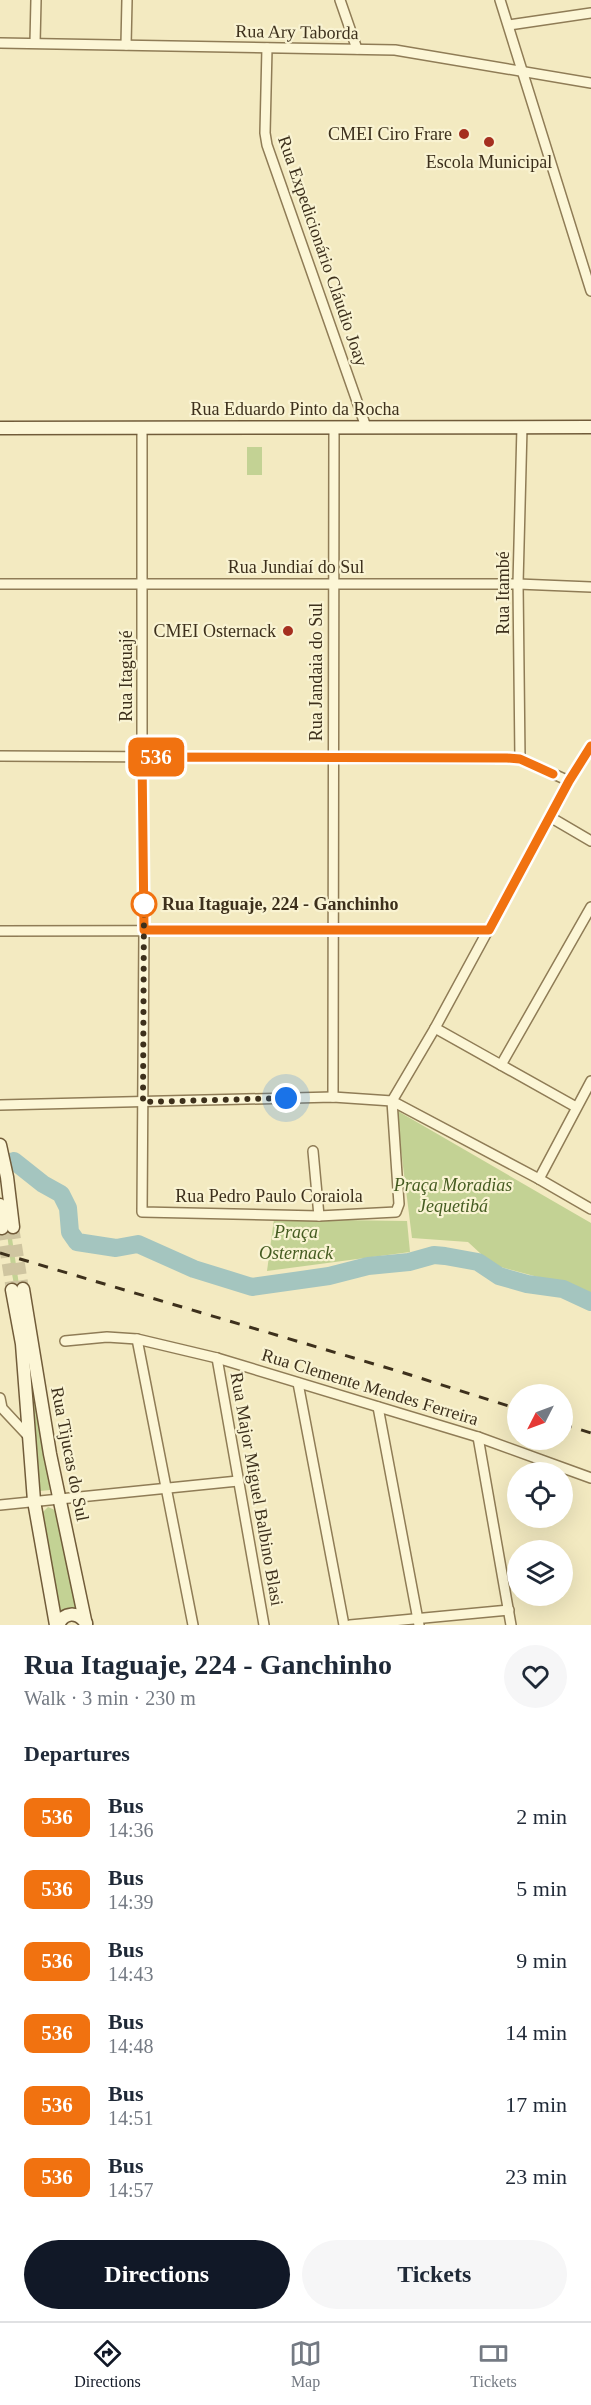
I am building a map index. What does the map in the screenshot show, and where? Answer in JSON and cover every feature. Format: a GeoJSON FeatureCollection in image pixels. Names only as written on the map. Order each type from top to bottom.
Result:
{"type":"FeatureCollection","features":[{"type":"Feature","properties":{"kind":"main road","name":"Rua Eduardo Pinto da Rocha"},"geometry":{"type":"LineString","coordinates":[[0,428],[591,427]]}},
{"type":"Feature","properties":{"kind":"main road"},"geometry":{"type":"LineString","coordinates":[[0,1145],[7,1177],[8,1228],[0,1205]]}},
{"type":"Feature","properties":{"kind":"main road","name":"Rua Tijucas do Sul"},"geometry":{"type":"LineString","coordinates":[[57,1625],[34,1501],[17,1290],[86,1624]]}},
{"type":"Feature","properties":{"kind":"main road"},"geometry":{"type":"LineString","coordinates":[[57,1625],[64,1617],[72,1614],[80,1617],[86,1624]]}},
{"type":"Feature","properties":{"kind":"street"},"geometry":{"type":"LineString","coordinates":[[35,43],[36,0]]}},
{"type":"Feature","properties":{"kind":"street"},"geometry":{"type":"LineString","coordinates":[[126,45],[127,0]]}},
{"type":"Feature","properties":{"kind":"street"},"geometry":{"type":"LineString","coordinates":[[340,0],[357,49]]}},
{"type":"Feature","properties":{"kind":"street"},"geometry":{"type":"LineString","coordinates":[[501,0],[591,291]]}},
{"type":"Feature","properties":{"kind":"street"},"geometry":{"type":"LineString","coordinates":[[509,25],[591,13]]}},
{"type":"Feature","properties":{"kind":"street","name":"Rua Ary Taborda"},"geometry":{"type":"LineString","coordinates":[[0,43],[395,50],[591,83]]}},
{"type":"Feature","properties":{"kind":"street","name":"Rua Expedicionário Cláudio Joay"},"geometry":{"type":"LineString","coordinates":[[267,48],[266,139],[366,427]]}},
{"type":"Feature","properties":{"kind":"street","name":"Rua Jandaia do Sul"},"geometry":{"type":"LineString","coordinates":[[333,1097],[334,427]]}},
{"type":"Feature","properties":{"kind":"street","name":"Rua Itambé"},"geometry":{"type":"LineString","coordinates":[[520,759],[518,584],[522,427]]}},
{"type":"Feature","properties":{"kind":"street","name":"Rua Itaguajé"},"geometry":{"type":"LineString","coordinates":[[142,428],[144,930],[142,1212]]}},
{"type":"Feature","properties":{"kind":"street","name":"Rua Jundiaí do Sul"},"geometry":{"type":"LineString","coordinates":[[0,584],[518,584],[591,587]]}},
{"type":"Feature","properties":{"kind":"street"},"geometry":{"type":"LineString","coordinates":[[392,1101],[435,1028],[569,781],[591,746]]}},
{"type":"Feature","properties":{"kind":"street"},"geometry":{"type":"LineString","coordinates":[[0,756],[520,759],[569,781]]}},
{"type":"Feature","properties":{"kind":"street"},"geometry":{"type":"LineString","coordinates":[[550,817],[591,841]]}},
{"type":"Feature","properties":{"kind":"street"},"geometry":{"type":"LineString","coordinates":[[501,1065],[591,908]]}},
{"type":"Feature","properties":{"kind":"street"},"geometry":{"type":"LineString","coordinates":[[0,931],[489,930]]}},
{"type":"Feature","properties":{"kind":"street"},"geometry":{"type":"LineString","coordinates":[[435,1028],[576,1107]]}},
{"type":"Feature","properties":{"kind":"street"},"geometry":{"type":"LineString","coordinates":[[539,1179],[591,1081]]}},
{"type":"Feature","properties":{"kind":"street"},"geometry":{"type":"LineString","coordinates":[[0,1105],[333,1097],[392,1101],[591,1209]]}},
{"type":"Feature","properties":{"kind":"street","name":"Rua Pedro Paulo Coraiola"},"geometry":{"type":"LineString","coordinates":[[142,1212],[319,1216],[396,1212],[399,1204],[392,1101]]}},
{"type":"Feature","properties":{"kind":"street"},"geometry":{"type":"LineString","coordinates":[[313,1152],[319,1216]]}},
{"type":"Feature","properties":{"kind":"street","name":"Rua Clemente Mendes Ferreira"},"geometry":{"type":"LineString","coordinates":[[65,1341],[107,1336],[137,1339],[217,1358],[478,1437],[591,1478]]}},
{"type":"Feature","properties":{"kind":"street"},"geometry":{"type":"LineString","coordinates":[[137,1339],[193,1625]]}},
{"type":"Feature","properties":{"kind":"street","name":"Rua Major Miguel Balbino Blasi"},"geometry":{"type":"LineString","coordinates":[[217,1358],[264,1625]]}},
{"type":"Feature","properties":{"kind":"street"},"geometry":{"type":"LineString","coordinates":[[298,1383],[344,1625]]}},
{"type":"Feature","properties":{"kind":"street"},"geometry":{"type":"LineString","coordinates":[[0,1398],[2,1408],[29,1437]]}},
{"type":"Feature","properties":{"kind":"street"},"geometry":{"type":"LineString","coordinates":[[378,1407],[419,1622]]}},
{"type":"Feature","properties":{"kind":"street"},"geometry":{"type":"LineString","coordinates":[[478,1437],[512,1625]]}},
{"type":"Feature","properties":{"kind":"street"},"geometry":{"type":"LineString","coordinates":[[0,1505],[238,1481]]}},
{"type":"Feature","properties":{"kind":"street"},"geometry":{"type":"LineString","coordinates":[[350,1625],[419,1622],[509,1610]]}},
{"type":"Feature","properties":{"kind":"green space"},"geometry":{"type":"Polygon","coordinates":[[[247,447],[262,447],[262,475],[247,475],[247,447]]]}},
{"type":"Feature","properties":{"kind":"green space","name":"Praça Moradias Jequetibá"},"geometry":{"type":"Polygon","coordinates":[[[396,1110],[591,1223],[591,1295],[568,1285],[493,1265],[468,1242],[412,1238],[396,1110]]]}},
{"type":"Feature","properties":{"kind":"green space"},"geometry":{"type":"Polygon","coordinates":[[[2,1172],[50,1490],[40,1491],[24,1335],[12,1274],[0,1175],[2,1172]]]}},
{"type":"Feature","properties":{"kind":"green space","name":"Praça Osternack"},"geometry":{"type":"Polygon","coordinates":[[[274,1219],[407,1221],[410,1252],[267,1271],[274,1219]]]}},
{"type":"Feature","properties":{"kind":"green space"},"geometry":{"type":"Polygon","coordinates":[[[48,1507],[55,1510],[77,1610],[60,1612],[42,1513],[48,1507]]]}},
{"type":"Feature","properties":{"kind":"waterway"},"geometry":{"type":"LineString","coordinates":[[14,1161],[43,1184],[61,1194],[68,1208],[70,1232],[77,1242],[116,1248],[138,1244],[194,1269],[252,1287],[329,1276],[368,1266],[409,1262],[434,1255],[478,1262],[499,1276],[527,1284],[563,1289],[591,1302]]}},
{"type":"Feature","properties":{"kind":"tunnel"},"geometry":{"type":"LineString","coordinates":[[13,1227],[23,1289]]}},
{"type":"Feature","properties":{"kind":"tunnel"},"geometry":{"type":"LineString","coordinates":[[2,1228],[12,1290]]}},
{"type":"Feature","properties":{"kind":"railway"},"geometry":{"type":"LineString","coordinates":[[0,1253],[507,1406]]}},
{"type":"Feature","properties":{"kind":"railway"},"geometry":{"type":"LineString","coordinates":[[573,1427],[591,1433]]}},
{"type":"Feature","properties":{"kind":"bus line","name":"536"},"geometry":{"type":"LineString","coordinates":[[553,774],[520,759],[507,758],[142,757],[144,930],[489,930],[569,781],[591,746]]}},
{"type":"Feature","properties":{"kind":"place","name":"CMEI Ciro Frare"},"geometry":{"type":"Point","coordinates":[464,134]}},
{"type":"Feature","properties":{"kind":"place","name":"Escola Municipal"},"geometry":{"type":"Point","coordinates":[489,142]}},
{"type":"Feature","properties":{"kind":"place","name":"CMEI Osternack"},"geometry":{"type":"Point","coordinates":[288,631]}},
{"type":"Feature","properties":{"kind":"place","name":"Rua Itaguaje, 224 - Ganchinho"},"geometry":{"type":"Point","coordinates":[144,904]}},
{"type":"Feature","properties":{"kind":"route"},"geometry":{"type":"LineString","coordinates":[[144,904],[143,1102],[286,1098]]}}]}
